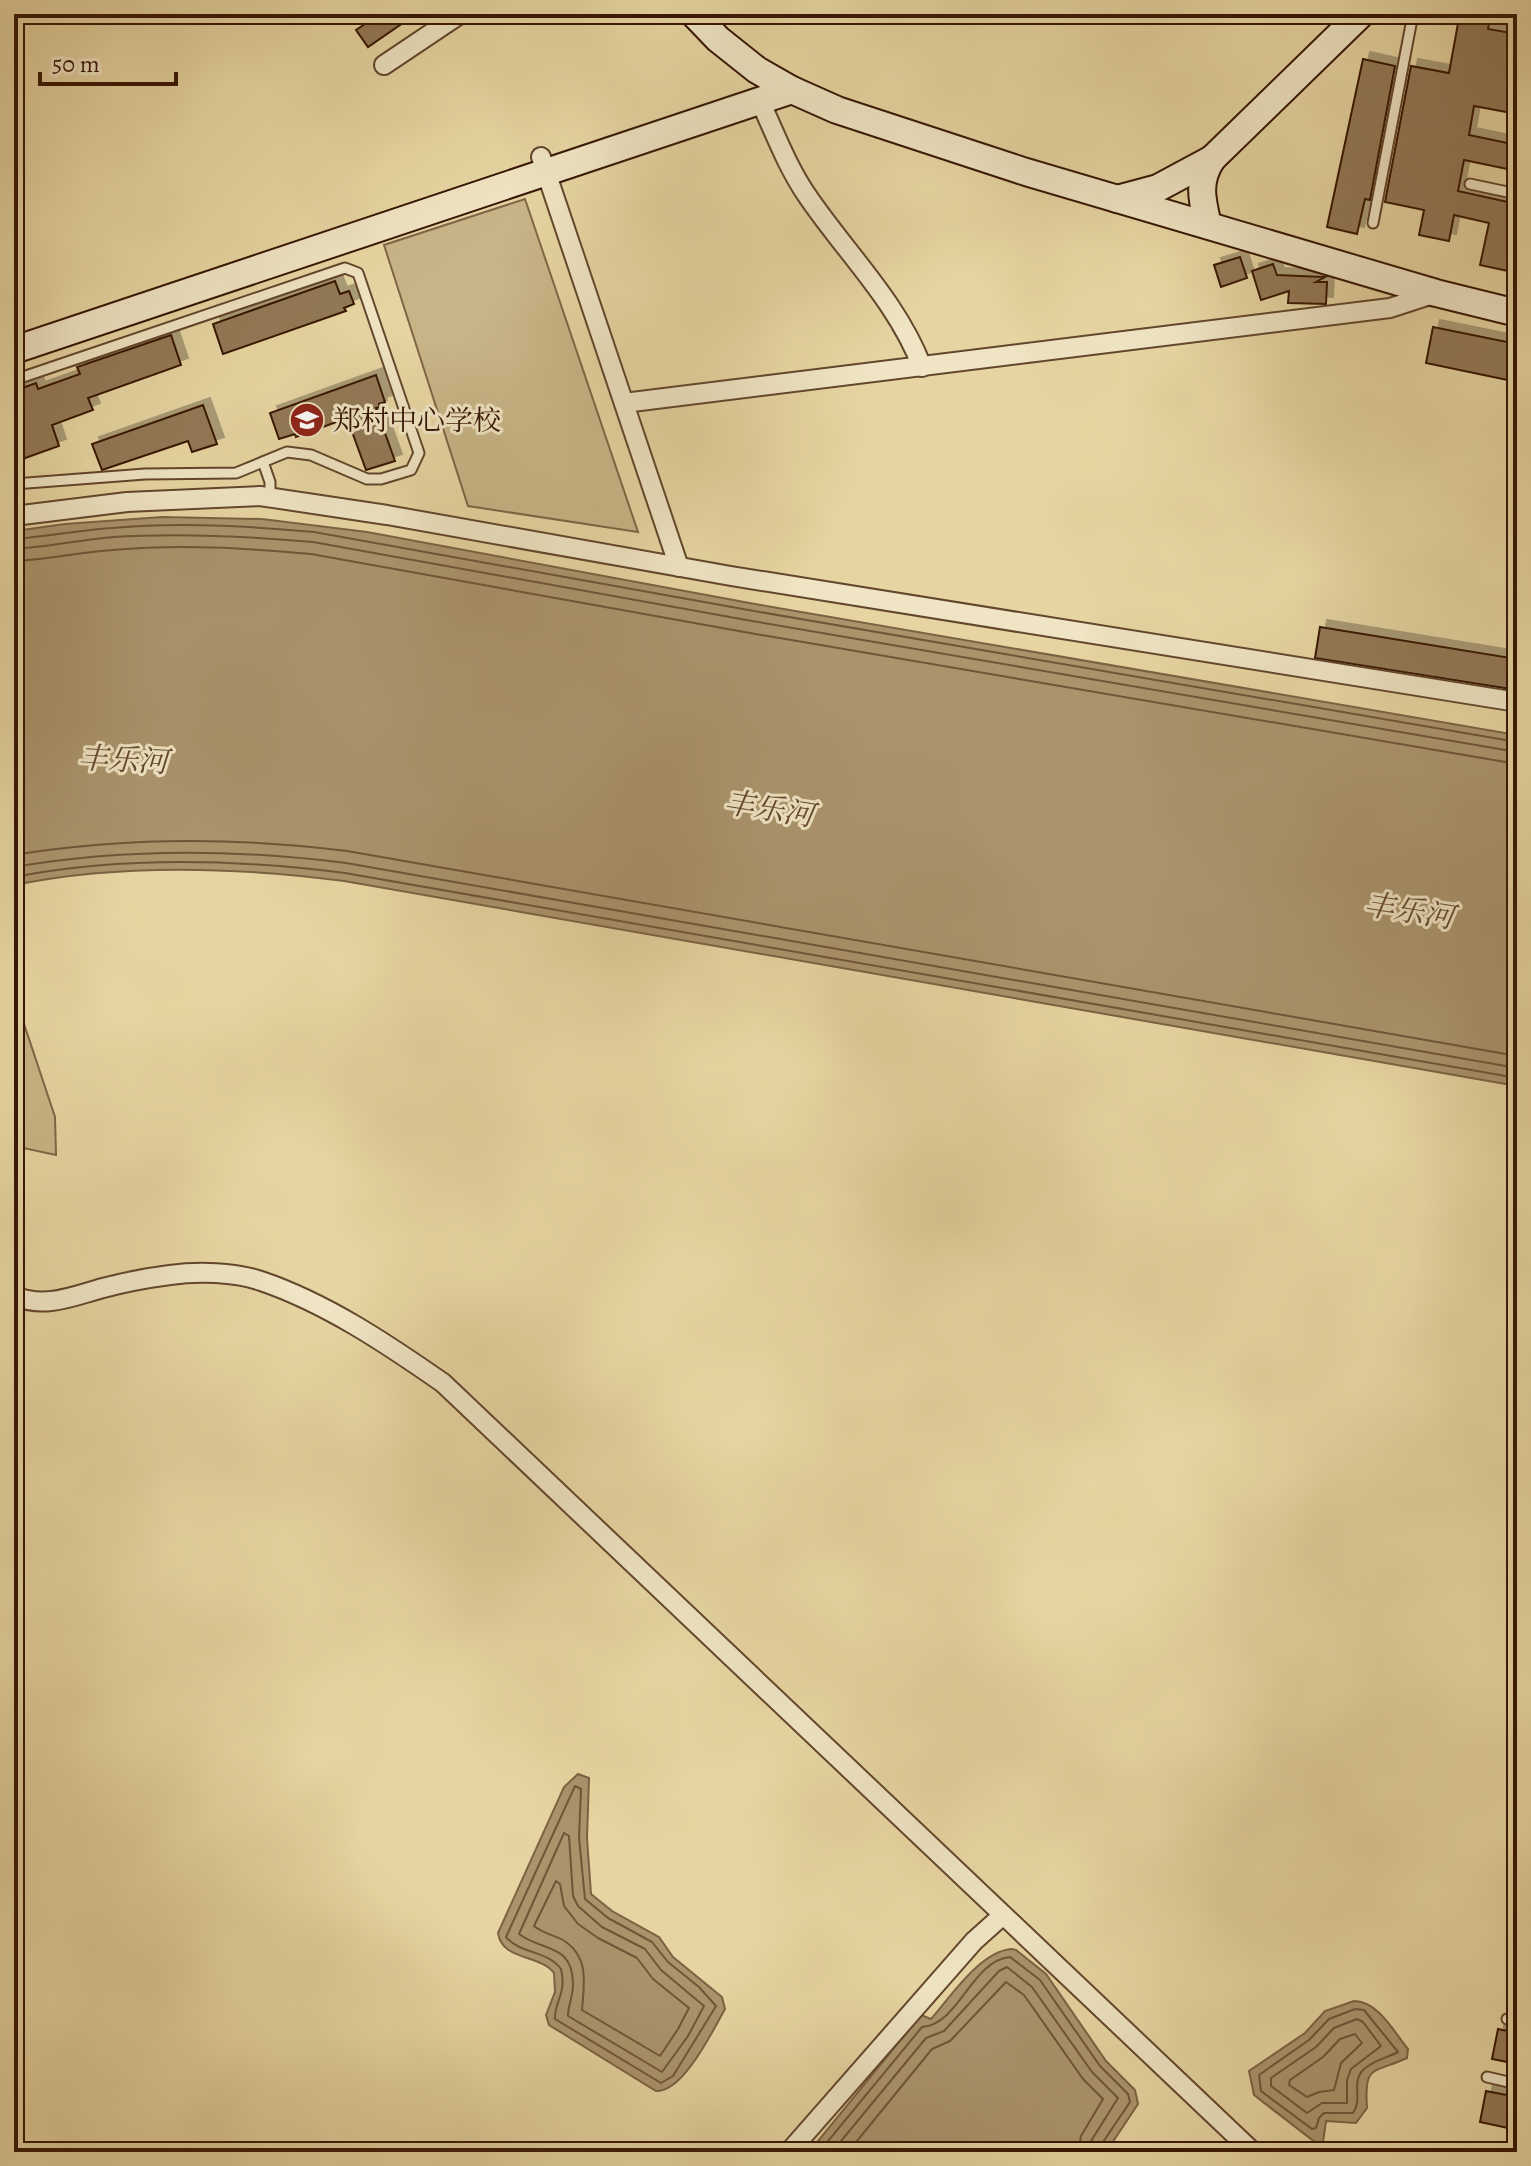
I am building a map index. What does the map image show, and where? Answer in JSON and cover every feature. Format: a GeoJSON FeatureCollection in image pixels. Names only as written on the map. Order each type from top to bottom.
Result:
{"type":"FeatureCollection","features":[{"type":"Feature","properties":{"kind":"street"},"geometry":{"type":"LineString","coordinates":[[384,65],[460,14]]}},
{"type":"Feature","properties":{"kind":"street"},"geometry":{"type":"LineString","coordinates":[[694,14],[775,90],[1117,199],[1436,293],[1517,313]]}},
{"type":"Feature","properties":{"kind":"street"},"geometry":{"type":"LineString","coordinates":[[1208,225],[1201,189],[1206,168],[1212,159],[1361,14]]}},
{"type":"Feature","properties":{"kind":"street"},"geometry":{"type":"LineString","coordinates":[[14,333],[775,90]]}},
{"type":"Feature","properties":{"kind":"street"},"geometry":{"type":"LineString","coordinates":[[775,90],[804,192],[877,286],[913,345],[922,367]]}},
{"type":"Feature","properties":{"kind":"street"},"geometry":{"type":"LineString","coordinates":[[1117,199],[1158,188],[1212,159]]}},
{"type":"Feature","properties":{"kind":"street"},"geometry":{"type":"LineString","coordinates":[[14,350],[188,292],[543,165]]}},
{"type":"Feature","properties":{"kind":"street"},"geometry":{"type":"LineString","coordinates":[[543,165],[679,567]]}},
{"type":"Feature","properties":{"kind":"street"},"geometry":{"type":"LineString","coordinates":[[624,403],[1390,308],[1436,293]]}},
{"type":"Feature","properties":{"kind":"street"},"geometry":{"type":"LineString","coordinates":[[14,516],[140,501],[207,497],[270,498],[1517,702]]}},
{"type":"Feature","properties":{"kind":"street"},"geometry":{"type":"LineString","coordinates":[[14,1296],[29,1301],[54,1301],[125,1282],[173,1275],[241,1277],[260,1281],[299,1298],[398,1352],[443,1383],[1253,2152]]}},
{"type":"Feature","properties":{"kind":"street"},"geometry":{"type":"LineString","coordinates":[[789,2152],[974,1941],[1003,1915]]}},
{"type":"Feature","properties":{"kind":"lane"},"geometry":{"type":"LineString","coordinates":[[1373,223],[1413,14]]}},
{"type":"Feature","properties":{"kind":"lane"},"geometry":{"type":"LineString","coordinates":[[1505,14],[1517,17]]}},
{"type":"Feature","properties":{"kind":"lane"},"geometry":{"type":"LineString","coordinates":[[1470,184],[1517,194]]}},
{"type":"Feature","properties":{"kind":"lane"},"geometry":{"type":"LineString","coordinates":[[14,380],[345,268],[358,273],[419,453],[411,470],[372,479],[311,455],[287,452],[236,473],[132,474],[14,484]]}},
{"type":"Feature","properties":{"kind":"lane"},"geometry":{"type":"LineString","coordinates":[[188,292],[197,318]]}},
{"type":"Feature","properties":{"kind":"lane"},"geometry":{"type":"LineString","coordinates":[[263,462],[270,482],[270,498]]}},
{"type":"Feature","properties":{"kind":"lane"},"geometry":{"type":"LineString","coordinates":[[1487,2077],[1517,2084]]}},
{"type":"Feature","properties":{"kind":"shaded area"},"geometry":{"type":"Polygon","coordinates":[[[525,199],[638,532],[468,506],[384,245],[525,199]]]}},
{"type":"Feature","properties":{"kind":"shaded area"},"geometry":{"type":"Polygon","coordinates":[[[14,994],[55,1117],[56,1155],[14,1146],[14,994]]]}},
{"type":"Feature","properties":{"kind":"water","name":"丰乐河"},"geometry":{"type":"Polygon","coordinates":[[[162,517],[262,519],[367,532],[755,604],[1517,735],[1517,1086],[344,881],[220,870],[137,870],[14,885],[14,531],[162,517]]]}},
{"type":"Feature","properties":{"kind":"water"},"geometry":{"type":"Polygon","coordinates":[[[578,1774],[589,1778],[587,1838],[591,1894],[612,1911],[659,1937],[673,1957],[722,1997],[725,2009],[705,2045],[687,2071],[666,2089],[656,2091],[549,2025],[546,2015],[555,1992],[554,1973],[548,1967],[506,1948],[498,1933],[564,1787],[578,1774]]]}},
{"type":"Feature","properties":{"kind":"water"},"geometry":{"type":"Polygon","coordinates":[[[1011,1949],[1046,1974],[1106,2061],[1135,2090],[1138,2104],[1106,2152],[809,2152],[921,2015],[931,2019],[977,1966],[999,1952],[1011,1949]]]}},
{"type":"Feature","properties":{"kind":"water"},"geometry":{"type":"Polygon","coordinates":[[[1354,2001],[1371,2006],[1385,2019],[1408,2049],[1407,2058],[1373,2072],[1367,2084],[1367,2108],[1356,2123],[1326,2121],[1323,2142],[1316,2143],[1254,2095],[1249,2071],[1305,2033],[1325,2011],[1354,2001]]]}},
{"type":"Feature","properties":{"kind":"building"},"geometry":{"type":"Polygon","coordinates":[[[380,14],[416,14],[368,47],[356,30],[380,14]]]}},
{"type":"Feature","properties":{"kind":"building"},"geometry":{"type":"Polygon","coordinates":[[[1459,18],[1489,24],[1488,29],[1517,34],[1517,114],[1474,106],[1469,135],[1517,145],[1517,171],[1464,160],[1458,191],[1517,204],[1517,273],[1480,265],[1489,223],[1454,215],[1449,241],[1419,235],[1424,210],[1385,202],[1411,66],[1449,73],[1459,18]]]}},
{"type":"Feature","properties":{"kind":"building"},"geometry":{"type":"Polygon","coordinates":[[[1363,59],[1395,66],[1370,200],[1365,199],[1357,234],[1327,227],[1363,59]]]}},
{"type":"Feature","properties":{"kind":"building"},"geometry":{"type":"Polygon","coordinates":[[[1240,257],[1247,278],[1221,287],[1214,265],[1240,257]]]}},
{"type":"Feature","properties":{"kind":"building"},"geometry":{"type":"Polygon","coordinates":[[[1273,264],[1277,275],[1325,277],[1316,282],[1327,282],[1326,304],[1288,303],[1289,291],[1261,300],[1252,271],[1273,264]]]}},
{"type":"Feature","properties":{"kind":"building"},"geometry":{"type":"Polygon","coordinates":[[[335,281],[340,294],[349,291],[354,304],[344,308],[346,311],[223,354],[213,324],[335,281]]]}},
{"type":"Feature","properties":{"kind":"building"},"geometry":{"type":"Polygon","coordinates":[[[1433,327],[1517,344],[1517,382],[1426,363],[1433,327]]]}},
{"type":"Feature","properties":{"kind":"building"},"geometry":{"type":"Polygon","coordinates":[[[171,335],[181,365],[88,398],[93,410],[52,425],[59,446],[14,462],[14,391],[36,383],[38,389],[80,374],[77,367],[171,335]]]}},
{"type":"Feature","properties":{"kind":"building"},"geometry":{"type":"Polygon","coordinates":[[[376,375],[385,402],[376,408],[395,461],[366,470],[347,418],[296,437],[295,434],[279,439],[270,413],[376,375]]]}},
{"type":"Feature","properties":{"kind":"building"},"geometry":{"type":"Polygon","coordinates":[[[203,405],[217,444],[192,452],[188,441],[102,470],[92,444],[203,405]]]}},
{"type":"Feature","properties":{"kind":"building"},"geometry":{"type":"Polygon","coordinates":[[[1320,627],[1517,659],[1517,690],[1315,658],[1320,627]]]}},
{"type":"Feature","properties":{"kind":"building"},"geometry":{"type":"Polygon","coordinates":[[[1498,2029],[1517,2033],[1517,2064],[1492,2059],[1498,2029]]]}},
{"type":"Feature","properties":{"kind":"building"},"geometry":{"type":"Polygon","coordinates":[[[1486,2091],[1517,2097],[1517,2130],[1480,2122],[1486,2091]]]}},
{"type":"Feature","properties":{"kind":"place","name":"郑村中心学校"},"geometry":{"type":"Point","coordinates":[307,420]}}]}
